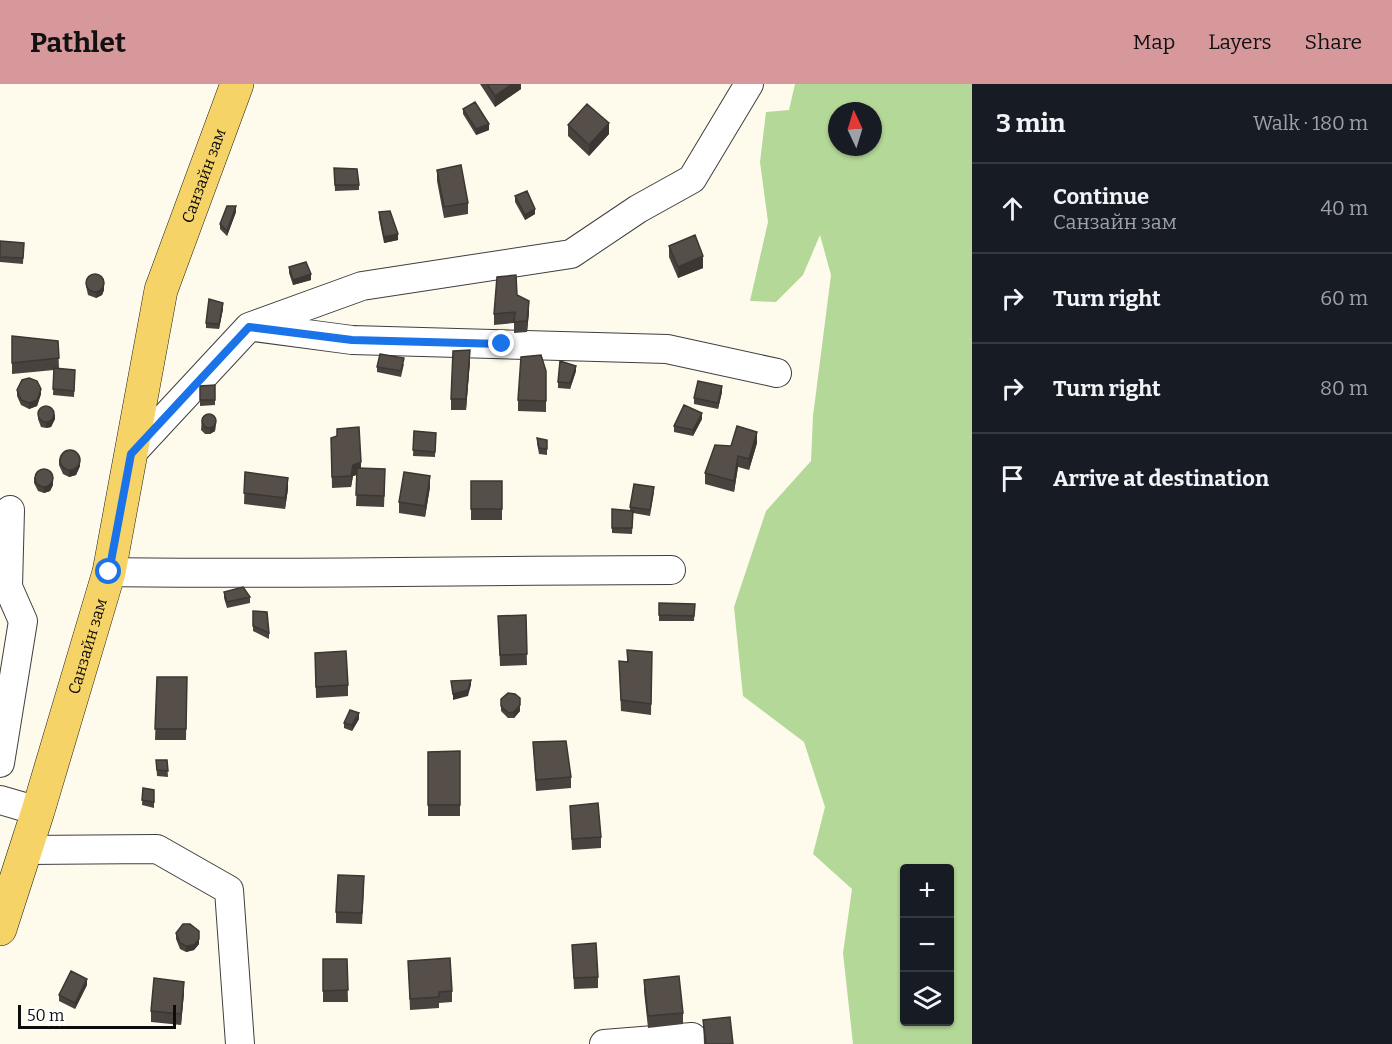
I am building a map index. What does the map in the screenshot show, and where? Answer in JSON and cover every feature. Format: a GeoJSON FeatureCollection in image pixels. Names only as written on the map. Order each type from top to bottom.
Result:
{"type":"FeatureCollection","features":[{"type":"Feature","properties":{"kind":"main road","name":"Санзайн зам"},"geometry":{"type":"LineString","coordinates":[[0,929],[38,811],[109,572],[161,291],[237,84]]}},
{"type":"Feature","properties":{"kind":"street"},"geometry":{"type":"LineString","coordinates":[[131,454],[249,327],[362,286],[572,254],[638,209],[692,179],[749,84]]}},
{"type":"Feature","properties":{"kind":"street"},"geometry":{"type":"LineString","coordinates":[[249,327],[352,340],[667,349],[777,373]]}},
{"type":"Feature","properties":{"kind":"street"},"geometry":{"type":"LineString","coordinates":[[0,763],[23,621],[4,587],[10,510]]}},
{"type":"Feature","properties":{"kind":"street"},"geometry":{"type":"LineString","coordinates":[[109,572],[244,574],[464,570],[671,570]]}},
{"type":"Feature","properties":{"kind":"street"},"geometry":{"type":"LineString","coordinates":[[0,800],[38,811]]}},
{"type":"Feature","properties":{"kind":"street"},"geometry":{"type":"LineString","coordinates":[[26,850],[157,849],[229,890],[240,1044]]}},
{"type":"Feature","properties":{"kind":"street"},"geometry":{"type":"LineString","coordinates":[[604,1044],[692,1037]]}},
{"type":"Feature","properties":{"kind":"green space"},"geometry":{"type":"Polygon","coordinates":[[[795,84],[972,84],[972,1044],[853,1044],[843,953],[852,889],[813,854],[825,807],[804,742],[743,696],[734,607],[766,511],[811,461],[813,416],[831,275],[820,235],[803,275],[776,302],[750,301],[768,222],[760,162],[766,112],[789,110],[795,84]]]}},
{"type":"Feature","properties":{"kind":"building"},"geometry":{"type":"Polygon","coordinates":[[[487,84],[512,84],[495,96],[487,84]]]}},
{"type":"Feature","properties":{"kind":"building"},"geometry":{"type":"Polygon","coordinates":[[[475,102],[489,124],[476,129],[463,109],[475,102]]]}},
{"type":"Feature","properties":{"kind":"building"},"geometry":{"type":"Polygon","coordinates":[[[587,104],[609,123],[589,145],[568,125],[587,104]]]}},
{"type":"Feature","properties":{"kind":"building"},"geometry":{"type":"Polygon","coordinates":[[[461,165],[468,203],[444,207],[437,170],[461,165]]]}},
{"type":"Feature","properties":{"kind":"building"},"geometry":{"type":"Polygon","coordinates":[[[334,168],[357,169],[359,185],[335,185],[334,168]]]}},
{"type":"Feature","properties":{"kind":"building"},"geometry":{"type":"Polygon","coordinates":[[[527,191],[535,209],[525,215],[515,196],[527,191]]]}},
{"type":"Feature","properties":{"kind":"building"},"geometry":{"type":"Polygon","coordinates":[[[227,206],[236,206],[227,231],[220,224],[227,206]]]}},
{"type":"Feature","properties":{"kind":"building"},"geometry":{"type":"Polygon","coordinates":[[[390,211],[398,234],[384,237],[379,212],[390,211]]]}},
{"type":"Feature","properties":{"kind":"building"},"geometry":{"type":"Polygon","coordinates":[[[695,235],[703,256],[678,267],[669,246],[695,235]]]}},
{"type":"Feature","properties":{"kind":"building"},"geometry":{"type":"Polygon","coordinates":[[[0,241],[24,243],[23,258],[0,257],[0,241]]]}},
{"type":"Feature","properties":{"kind":"building"},"geometry":{"type":"Polygon","coordinates":[[[306,262],[311,274],[293,280],[289,267],[306,262]]]}},
{"type":"Feature","properties":{"kind":"building"},"geometry":{"type":"Polygon","coordinates":[[[95,274],[101,277],[104,283],[101,289],[95,292],[89,289],[86,283],[89,277],[95,274]]]}},
{"type":"Feature","properties":{"kind":"building"},"geometry":{"type":"Polygon","coordinates":[[[516,275],[517,295],[529,301],[527,321],[514,322],[515,312],[494,314],[497,277],[516,275]]]}},
{"type":"Feature","properties":{"kind":"building"},"geometry":{"type":"Polygon","coordinates":[[[209,299],[223,303],[219,324],[206,323],[209,299]]]}},
{"type":"Feature","properties":{"kind":"building"},"geometry":{"type":"Polygon","coordinates":[[[12,336],[58,341],[59,358],[12,363],[12,336]]]}},
{"type":"Feature","properties":{"kind":"building"},"geometry":{"type":"Polygon","coordinates":[[[470,350],[466,399],[451,399],[453,351],[470,350]]]}},
{"type":"Feature","properties":{"kind":"building"},"geometry":{"type":"Polygon","coordinates":[[[380,354],[404,358],[401,371],[377,367],[380,354]]]}},
{"type":"Feature","properties":{"kind":"building"},"geometry":{"type":"Polygon","coordinates":[[[541,355],[546,371],[546,401],[518,400],[521,357],[541,355]]]}},
{"type":"Feature","properties":{"kind":"building"},"geometry":{"type":"Polygon","coordinates":[[[560,361],[576,366],[570,383],[558,382],[560,361]]]}},
{"type":"Feature","properties":{"kind":"building"},"geometry":{"type":"Polygon","coordinates":[[[54,368],[75,370],[74,391],[53,389],[54,368]]]}},
{"type":"Feature","properties":{"kind":"building"},"geometry":{"type":"Polygon","coordinates":[[[29,378],[37,381],[41,389],[37,400],[29,403],[21,400],[17,390],[22,380],[29,378]]]}},
{"type":"Feature","properties":{"kind":"building"},"geometry":{"type":"Polygon","coordinates":[[[698,381],[722,386],[718,403],[694,398],[698,381]]]}},
{"type":"Feature","properties":{"kind":"building"},"geometry":{"type":"Polygon","coordinates":[[[215,385],[215,400],[200,400],[200,386],[215,385]]]}},
{"type":"Feature","properties":{"kind":"building"},"geometry":{"type":"Polygon","coordinates":[[[684,405],[702,413],[693,430],[674,426],[684,405]]]}},
{"type":"Feature","properties":{"kind":"building"},"geometry":{"type":"Polygon","coordinates":[[[43,406],[49,406],[54,414],[52,420],[43,422],[38,417],[38,411],[43,406]]]}},
{"type":"Feature","properties":{"kind":"building"},"geometry":{"type":"Polygon","coordinates":[[[206,414],[212,414],[216,421],[212,428],[206,428],[202,424],[202,418],[206,414]]]}},
{"type":"Feature","properties":{"kind":"building"},"geometry":{"type":"Polygon","coordinates":[[[737,426],[757,432],[749,459],[738,456],[734,481],[705,473],[715,445],[731,446],[737,426]]]}},
{"type":"Feature","properties":{"kind":"building"},"geometry":{"type":"Polygon","coordinates":[[[359,427],[361,462],[353,465],[351,476],[332,477],[331,438],[337,436],[337,429],[359,427]]]}},
{"type":"Feature","properties":{"kind":"building"},"geometry":{"type":"Polygon","coordinates":[[[414,431],[436,433],[435,452],[413,450],[414,431]]]}},
{"type":"Feature","properties":{"kind":"building"},"geometry":{"type":"Polygon","coordinates":[[[537,438],[547,440],[547,449],[539,448],[537,438]]]}},
{"type":"Feature","properties":{"kind":"building"},"geometry":{"type":"Polygon","coordinates":[[[70,450],[77,453],[80,460],[77,467],[70,470],[63,467],[60,460],[63,453],[70,450]]]}},
{"type":"Feature","properties":{"kind":"building"},"geometry":{"type":"Polygon","coordinates":[[[357,468],[385,469],[384,496],[356,495],[357,468]]]}},
{"type":"Feature","properties":{"kind":"building"},"geometry":{"type":"Polygon","coordinates":[[[40,469],[48,469],[53,474],[51,485],[40,487],[35,482],[35,474],[40,469]]]}},
{"type":"Feature","properties":{"kind":"building"},"geometry":{"type":"Polygon","coordinates":[[[245,472],[288,478],[285,498],[244,493],[245,472]]]}},
{"type":"Feature","properties":{"kind":"building"},"geometry":{"type":"Polygon","coordinates":[[[404,472],[430,476],[425,506],[399,502],[404,472]]]}},
{"type":"Feature","properties":{"kind":"building"},"geometry":{"type":"Polygon","coordinates":[[[471,481],[502,481],[502,509],[471,509],[471,481]]]}},
{"type":"Feature","properties":{"kind":"building"},"geometry":{"type":"Polygon","coordinates":[[[634,484],[654,487],[650,510],[630,507],[634,484]]]}},
{"type":"Feature","properties":{"kind":"building"},"geometry":{"type":"Polygon","coordinates":[[[612,509],[633,511],[632,528],[612,528],[612,509]]]}},
{"type":"Feature","properties":{"kind":"building"},"geometry":{"type":"Polygon","coordinates":[[[243,587],[250,597],[227,602],[224,592],[243,587]]]}},
{"type":"Feature","properties":{"kind":"building"},"geometry":{"type":"Polygon","coordinates":[[[659,603],[695,604],[694,616],[659,615],[659,603]]]}},
{"type":"Feature","properties":{"kind":"building"},"geometry":{"type":"Polygon","coordinates":[[[253,611],[267,612],[269,633],[253,626],[253,611]]]}},
{"type":"Feature","properties":{"kind":"building"},"geometry":{"type":"Polygon","coordinates":[[[526,615],[527,654],[500,655],[498,616],[526,615]]]}},
{"type":"Feature","properties":{"kind":"building"},"geometry":{"type":"Polygon","coordinates":[[[627,650],[652,652],[651,704],[621,700],[619,661],[628,662],[627,650]]]}},
{"type":"Feature","properties":{"kind":"building"},"geometry":{"type":"Polygon","coordinates":[[[346,651],[348,685],[316,687],[315,653],[346,651]]]}},
{"type":"Feature","properties":{"kind":"building"},"geometry":{"type":"Polygon","coordinates":[[[157,677],[187,677],[186,729],[155,729],[157,677]]]}},
{"type":"Feature","properties":{"kind":"building"},"geometry":{"type":"Polygon","coordinates":[[[471,680],[468,690],[453,694],[451,681],[471,680]]]}},
{"type":"Feature","properties":{"kind":"building"},"geometry":{"type":"Polygon","coordinates":[[[508,693],[520,698],[520,705],[514,712],[508,713],[501,706],[501,699],[508,693]]]}},
{"type":"Feature","properties":{"kind":"building"},"geometry":{"type":"Polygon","coordinates":[[[350,710],[359,713],[352,725],[344,723],[350,710]]]}},
{"type":"Feature","properties":{"kind":"building"},"geometry":{"type":"Polygon","coordinates":[[[566,741],[571,777],[536,780],[533,742],[566,741]]]}},
{"type":"Feature","properties":{"kind":"building"},"geometry":{"type":"Polygon","coordinates":[[[460,751],[460,805],[428,805],[428,752],[460,751]]]}},
{"type":"Feature","properties":{"kind":"building"},"geometry":{"type":"Polygon","coordinates":[[[156,760],[167,760],[168,771],[157,770],[156,760]]]}},
{"type":"Feature","properties":{"kind":"building"},"geometry":{"type":"Polygon","coordinates":[[[143,788],[154,790],[154,802],[142,800],[143,788]]]}},
{"type":"Feature","properties":{"kind":"building"},"geometry":{"type":"Polygon","coordinates":[[[598,803],[601,837],[572,839],[570,806],[598,803]]]}},
{"type":"Feature","properties":{"kind":"building"},"geometry":{"type":"Polygon","coordinates":[[[338,875],[364,876],[362,913],[336,912],[338,875]]]}},
{"type":"Feature","properties":{"kind":"building"},"geometry":{"type":"Polygon","coordinates":[[[183,924],[190,924],[199,931],[199,939],[194,945],[186,946],[180,943],[176,933],[183,924]]]}},
{"type":"Feature","properties":{"kind":"building"},"geometry":{"type":"Polygon","coordinates":[[[596,943],[598,977],[574,978],[572,945],[596,943]]]}},
{"type":"Feature","properties":{"kind":"building"},"geometry":{"type":"Polygon","coordinates":[[[450,958],[452,991],[439,992],[439,997],[410,999],[408,961],[450,958]]]}},
{"type":"Feature","properties":{"kind":"building"},"geometry":{"type":"Polygon","coordinates":[[[323,959],[347,959],[348,990],[323,991],[323,959]]]}},
{"type":"Feature","properties":{"kind":"building"},"geometry":{"type":"Polygon","coordinates":[[[71,971],[87,979],[75,1003],[59,995],[71,971]]]}},
{"type":"Feature","properties":{"kind":"building"},"geometry":{"type":"Polygon","coordinates":[[[679,976],[683,1013],[648,1016],[644,980],[679,976]]]}},
{"type":"Feature","properties":{"kind":"building"},"geometry":{"type":"Polygon","coordinates":[[[154,978],[184,982],[181,1014],[151,1011],[154,978]]]}},
{"type":"Feature","properties":{"kind":"building"},"geometry":{"type":"Polygon","coordinates":[[[730,1017],[733,1044],[706,1044],[703,1020],[730,1017]]]}},
{"type":"Feature","properties":{"kind":"route"},"geometry":{"type":"LineString","coordinates":[[109,572],[131,454],[249,327],[352,340],[502,344]]}}]}
